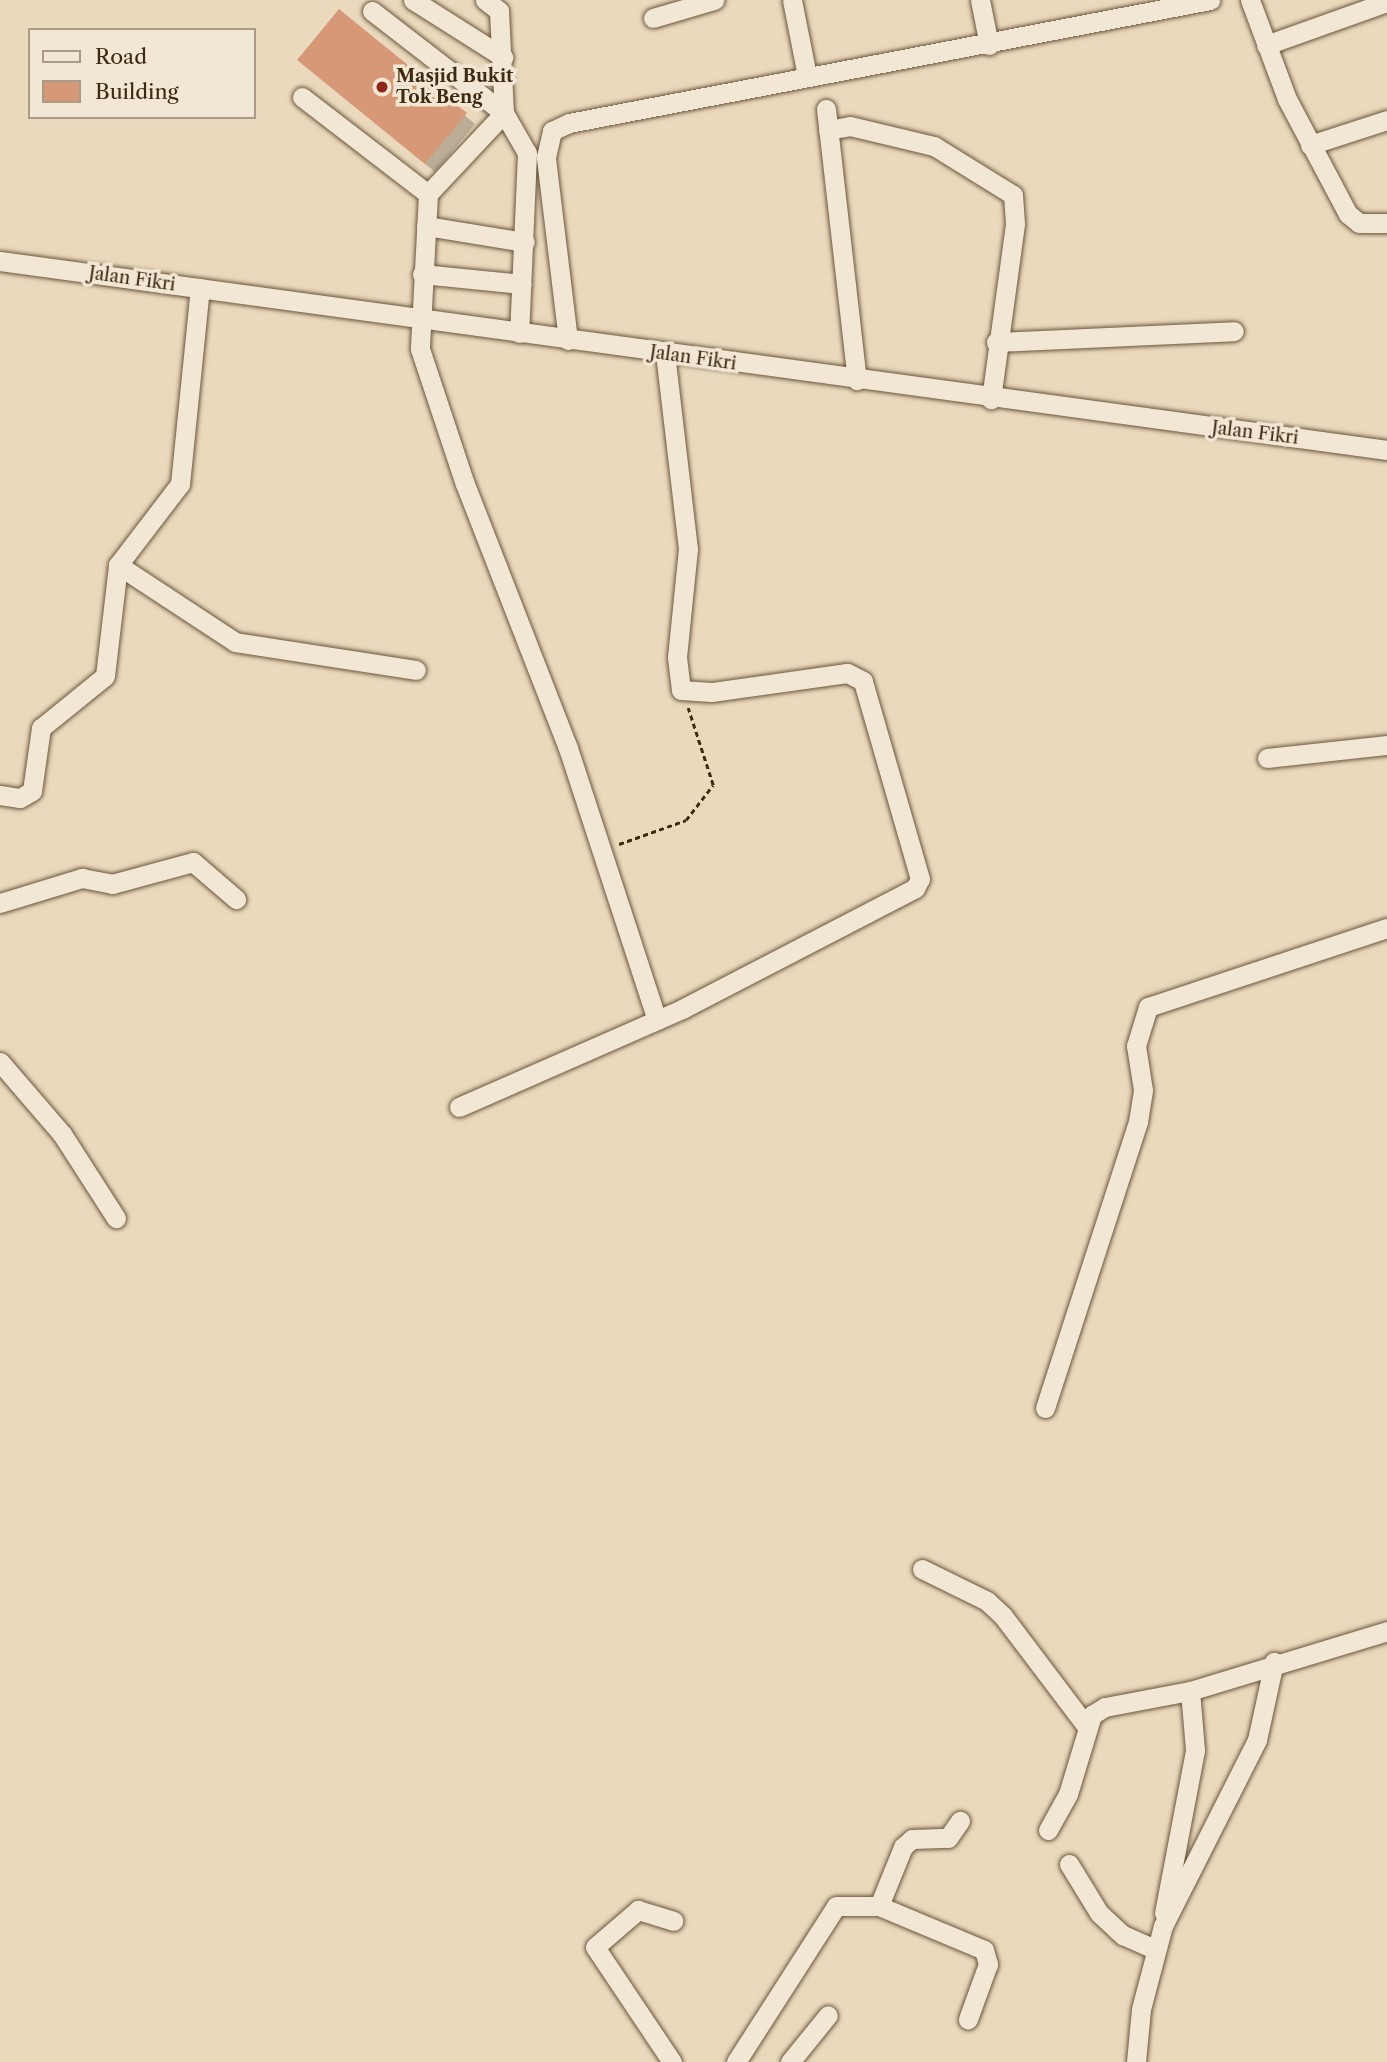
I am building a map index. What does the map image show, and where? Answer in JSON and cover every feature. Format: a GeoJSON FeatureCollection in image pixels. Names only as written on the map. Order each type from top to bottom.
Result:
{"type":"FeatureCollection","features":[{"type":"Feature","properties":{"kind":"street"},"geometry":{"type":"LineString","coordinates":[[413,0],[503,57]]}},
{"type":"Feature","properties":{"kind":"street"},"geometry":{"type":"LineString","coordinates":[[485,0],[499,11],[504,113],[530,166],[519,333]]}},
{"type":"Feature","properties":{"kind":"street"},"geometry":{"type":"LineString","coordinates":[[653,18],[714,0]]}},
{"type":"Feature","properties":{"kind":"street"},"geometry":{"type":"LineString","coordinates":[[792,0],[807,76]]}},
{"type":"Feature","properties":{"kind":"street"},"geometry":{"type":"LineString","coordinates":[[980,0],[989,45]]}},
{"type":"Feature","properties":{"kind":"street"},"geometry":{"type":"LineString","coordinates":[[568,340],[545,158],[552,131],[569,122],[728,97],[807,76],[989,45],[1210,0]]}},
{"type":"Feature","properties":{"kind":"street"},"geometry":{"type":"LineString","coordinates":[[1250,0],[1266,45],[1310,145],[1349,214],[1359,223],[1387,223]]}},
{"type":"Feature","properties":{"kind":"street"},"geometry":{"type":"LineString","coordinates":[[1266,45],[1359,7],[1387,2]]}},
{"type":"Feature","properties":{"kind":"street"},"geometry":{"type":"LineString","coordinates":[[372,11],[504,113]]}},
{"type":"Feature","properties":{"kind":"street"},"geometry":{"type":"LineString","coordinates":[[302,97],[428,194]]}},
{"type":"Feature","properties":{"kind":"street"},"geometry":{"type":"LineString","coordinates":[[826,109],[857,380]]}},
{"type":"Feature","properties":{"kind":"street"},"geometry":{"type":"LineString","coordinates":[[504,113],[428,194],[419,316],[420,349],[465,484],[603,849],[657,1020]]}},
{"type":"Feature","properties":{"kind":"street"},"geometry":{"type":"LineString","coordinates":[[1310,145],[1387,120]]}},
{"type":"Feature","properties":{"kind":"street"},"geometry":{"type":"LineString","coordinates":[[828,130],[850,126],[934,146],[1013,195],[1015,224],[996,342],[990,399]]}},
{"type":"Feature","properties":{"kind":"street"},"geometry":{"type":"LineString","coordinates":[[426,226],[525,242]]}},
{"type":"Feature","properties":{"kind":"street","name":"Jalan Fikri"},"geometry":{"type":"LineString","coordinates":[[0,261],[419,316],[519,333],[990,399],[1387,450]]}},
{"type":"Feature","properties":{"kind":"street"},"geometry":{"type":"LineString","coordinates":[[422,274],[522,284]]}},
{"type":"Feature","properties":{"kind":"street"},"geometry":{"type":"LineString","coordinates":[[0,795],[20,799],[32,791],[41,729],[105,676],[118,565],[180,484],[201,288]]}},
{"type":"Feature","properties":{"kind":"street"},"geometry":{"type":"LineString","coordinates":[[996,342],[1234,331]]}},
{"type":"Feature","properties":{"kind":"street"},"geometry":{"type":"LineString","coordinates":[[458,1107],[657,1020],[915,888],[920,879],[863,681],[847,673],[711,692],[681,690],[677,657],[688,550],[665,354]]}},
{"type":"Feature","properties":{"kind":"street"},"geometry":{"type":"LineString","coordinates":[[118,565],[235,642],[416,670]]}},
{"type":"Feature","properties":{"kind":"street"},"geometry":{"type":"LineString","coordinates":[[1268,758],[1387,745]]}},
{"type":"Feature","properties":{"kind":"street"},"geometry":{"type":"LineString","coordinates":[[0,903],[82,878],[112,884],[193,862],[236,899]]}},
{"type":"Feature","properties":{"kind":"street"},"geometry":{"type":"LineString","coordinates":[[1045,1408],[1138,1122],[1143,1090],[1136,1046],[1148,1007],[1387,928]]}},
{"type":"Feature","properties":{"kind":"street"},"geometry":{"type":"LineString","coordinates":[[0,1062],[62,1134],[116,1218]]}},
{"type":"Feature","properties":{"kind":"street"},"geometry":{"type":"LineString","coordinates":[[922,1569],[995,1608],[1087,1727]]}},
{"type":"Feature","properties":{"kind":"street"},"geometry":{"type":"LineString","coordinates":[[1048,1830],[1068,1794],[1087,1727],[1105,1707],[1190,1691],[1275,1662],[1387,1631]]}},
{"type":"Feature","properties":{"kind":"street"},"geometry":{"type":"LineString","coordinates":[[1136,2062],[1155,1949],[1163,1926],[1257,1741],[1275,1662]]}},
{"type":"Feature","properties":{"kind":"street"},"geometry":{"type":"LineString","coordinates":[[1163,1926],[1195,1750],[1190,1691]]}},
{"type":"Feature","properties":{"kind":"street"},"geometry":{"type":"LineString","coordinates":[[879,1906],[903,1847],[912,1839],[948,1838],[960,1821]]}},
{"type":"Feature","properties":{"kind":"street"},"geometry":{"type":"LineString","coordinates":[[1069,1864],[1099,1913],[1123,1936],[1155,1949]]}},
{"type":"Feature","properties":{"kind":"street"},"geometry":{"type":"LineString","coordinates":[[737,2062],[836,1906],[879,1906],[984,1950],[988,1965],[968,2020]]}},
{"type":"Feature","properties":{"kind":"street"},"geometry":{"type":"LineString","coordinates":[[672,2062],[595,1947],[638,1910],[673,1921]]}},
{"type":"Feature","properties":{"kind":"street"},"geometry":{"type":"LineString","coordinates":[[790,2062],[828,2015]]}},
{"type":"Feature","properties":{"kind":"path"},"geometry":{"type":"LineString","coordinates":[[603,849],[686,820],[713,785],[681,690]]}},
{"type":"Feature","properties":{"kind":"building","name":"Masjid Bukit Tok Beng"},"geometry":{"type":"Polygon","coordinates":[[[339,9],[467,113],[425,164],[297,60],[339,9]]]}},
{"type":"Feature","properties":{"kind":"place","name":"Masjid Bukit Tok Beng"},"geometry":{"type":"Point","coordinates":[382,87]}}]}
